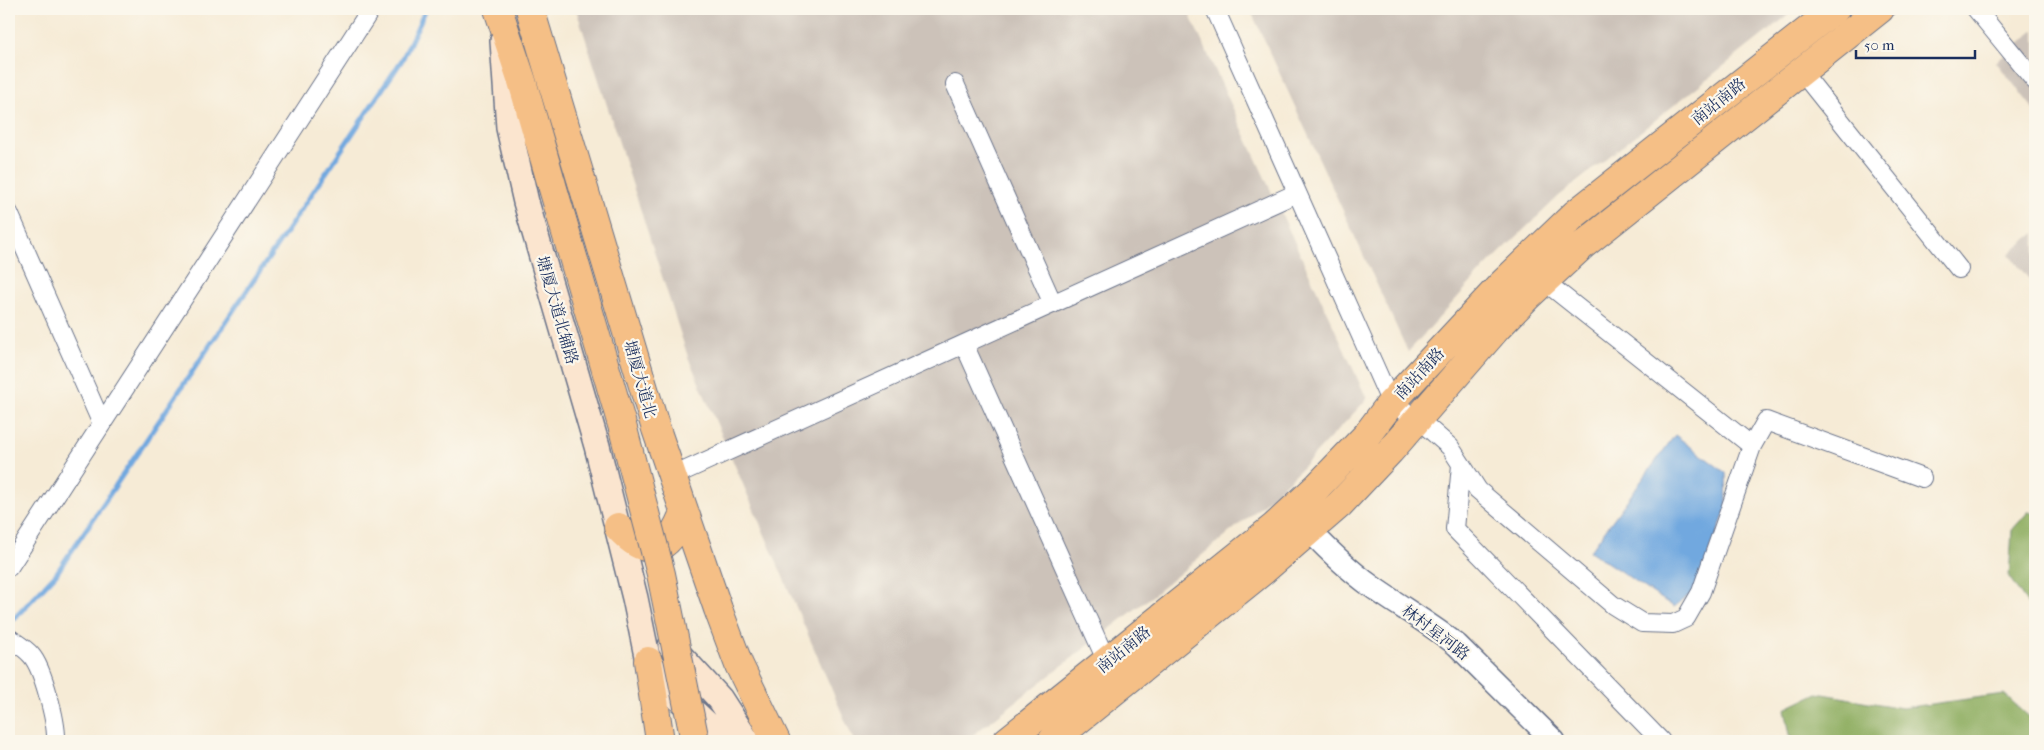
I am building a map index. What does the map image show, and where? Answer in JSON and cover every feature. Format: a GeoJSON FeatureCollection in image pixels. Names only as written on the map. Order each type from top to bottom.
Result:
{"type":"FeatureCollection","features":[{"type":"Feature","properties":{"kind":"main road","name":"塘厦大道北"},"geometry":{"type":"LineString","coordinates":[[530,9],[656,429],[718,610],[739,665],[776,741]]}},
{"type":"Feature","properties":{"kind":"main road","name":"南站南路"},"geometry":{"type":"LineString","coordinates":[[1007,741],[1274,527],[1318,486],[1366,436],[1391,403],[1502,284],[1575,214],[1834,9]]}},
{"type":"Feature","properties":{"kind":"main road","name":"南站南路"},"geometry":{"type":"LineString","coordinates":[[1052,741],[1310,531],[1357,486],[1497,328],[1583,245],[1880,9]]}},
{"type":"Feature","properties":{"kind":"main road","name":"塘厦大道北"},"geometry":{"type":"LineString","coordinates":[[500,14],[522,81],[622,425],[656,556],[695,741]]}},
{"type":"Feature","properties":{"kind":"main road","name":"塘厦大道北辅路"},"geometry":{"type":"LineString","coordinates":[[500,14],[510,128],[526,202],[597,446],[635,598],[648,661],[668,688],[725,741]]}},
{"type":"Feature","properties":{"kind":"main road"},"geometry":{"type":"LineString","coordinates":[[618,527],[634,543],[642,547],[655,547],[668,540],[684,512]]}},
{"type":"Feature","properties":{"kind":"main road","name":"塘厦大道北辅路"},"geometry":{"type":"LineString","coordinates":[[635,598],[652,625],[720,699],[747,741]]}},
{"type":"Feature","properties":{"kind":"main road"},"geometry":{"type":"LineString","coordinates":[[648,661],[660,741]]}},
{"type":"Feature","properties":{"kind":"street"},"geometry":{"type":"LineString","coordinates":[[9,567],[371,9]]}},
{"type":"Feature","properties":{"kind":"street"},"geometry":{"type":"LineString","coordinates":[[1215,9],[1391,403],[1418,418],[1450,447],[1478,490],[1613,605],[1642,623],[1673,624],[1686,618],[1701,592],[1752,446],[1766,421],[1922,478]]}},
{"type":"Feature","properties":{"kind":"street"},"geometry":{"type":"LineString","coordinates":[[1976,9],[2035,82]]}},
{"type":"Feature","properties":{"kind":"street"},"geometry":{"type":"LineString","coordinates":[[1801,71],[1959,270]]}},
{"type":"Feature","properties":{"kind":"street"},"geometry":{"type":"LineString","coordinates":[[955,84],[1053,304]]}},
{"type":"Feature","properties":{"kind":"street"},"geometry":{"type":"LineString","coordinates":[[673,476],[1297,194]]}},
{"type":"Feature","properties":{"kind":"street"},"geometry":{"type":"LineString","coordinates":[[9,213],[102,424]]}},
{"type":"Feature","properties":{"kind":"street"},"geometry":{"type":"LineString","coordinates":[[1544,281],[1752,446]]}},
{"type":"Feature","properties":{"kind":"street"},"geometry":{"type":"LineString","coordinates":[[964,344],[1106,662]]}},
{"type":"Feature","properties":{"kind":"street"},"geometry":{"type":"LineString","coordinates":[[1461,465],[1455,529],[1660,741]]}},
{"type":"Feature","properties":{"kind":"street","name":"林村星河路"},"geometry":{"type":"LineString","coordinates":[[1310,531],[1370,586],[1456,645],[1554,741]]}},
{"type":"Feature","properties":{"kind":"street"},"geometry":{"type":"LineString","coordinates":[[14,642],[31,655],[38,665],[54,718],[56,741]]}},
{"type":"Feature","properties":{"kind":"shaded area"},"geometry":{"type":"Polygon","coordinates":[[[576,9],[1187,9],[1367,399],[1301,469],[1258,509],[1151,597],[965,741],[854,741],[688,357],[576,9]]]}},
{"type":"Feature","properties":{"kind":"shaded area"},"geometry":{"type":"Polygon","coordinates":[[[1250,9],[1796,9],[1559,196],[1485,267],[1408,352],[1250,9]]]}},
{"type":"Feature","properties":{"kind":"shaded area"},"geometry":{"type":"Polygon","coordinates":[[[2035,30],[2035,111],[1996,62],[2035,30]]]}},
{"type":"Feature","properties":{"kind":"shaded area"},"geometry":{"type":"Polygon","coordinates":[[[2035,233],[2035,287],[2009,254],[2035,233]]]}},
{"type":"Feature","properties":{"kind":"green space"},"geometry":{"type":"Polygon","coordinates":[[[2028,512],[2035,512],[2035,615],[2009,577],[2012,530],[2028,512]]]}},
{"type":"Feature","properties":{"kind":"green space"},"geometry":{"type":"Polygon","coordinates":[[[1818,693],[1902,708],[2004,694],[2035,722],[2035,741],[1791,740],[1785,709],[1818,693]]]}},
{"type":"Feature","properties":{"kind":"water"},"geometry":{"type":"Polygon","coordinates":[[[1675,435],[1726,473],[1727,507],[1696,590],[1674,607],[1590,551],[1675,435]]]}},
{"type":"Feature","properties":{"kind":"waterway"},"geometry":{"type":"LineString","coordinates":[[9,624],[56,574],[402,60],[426,9]]}}]}
